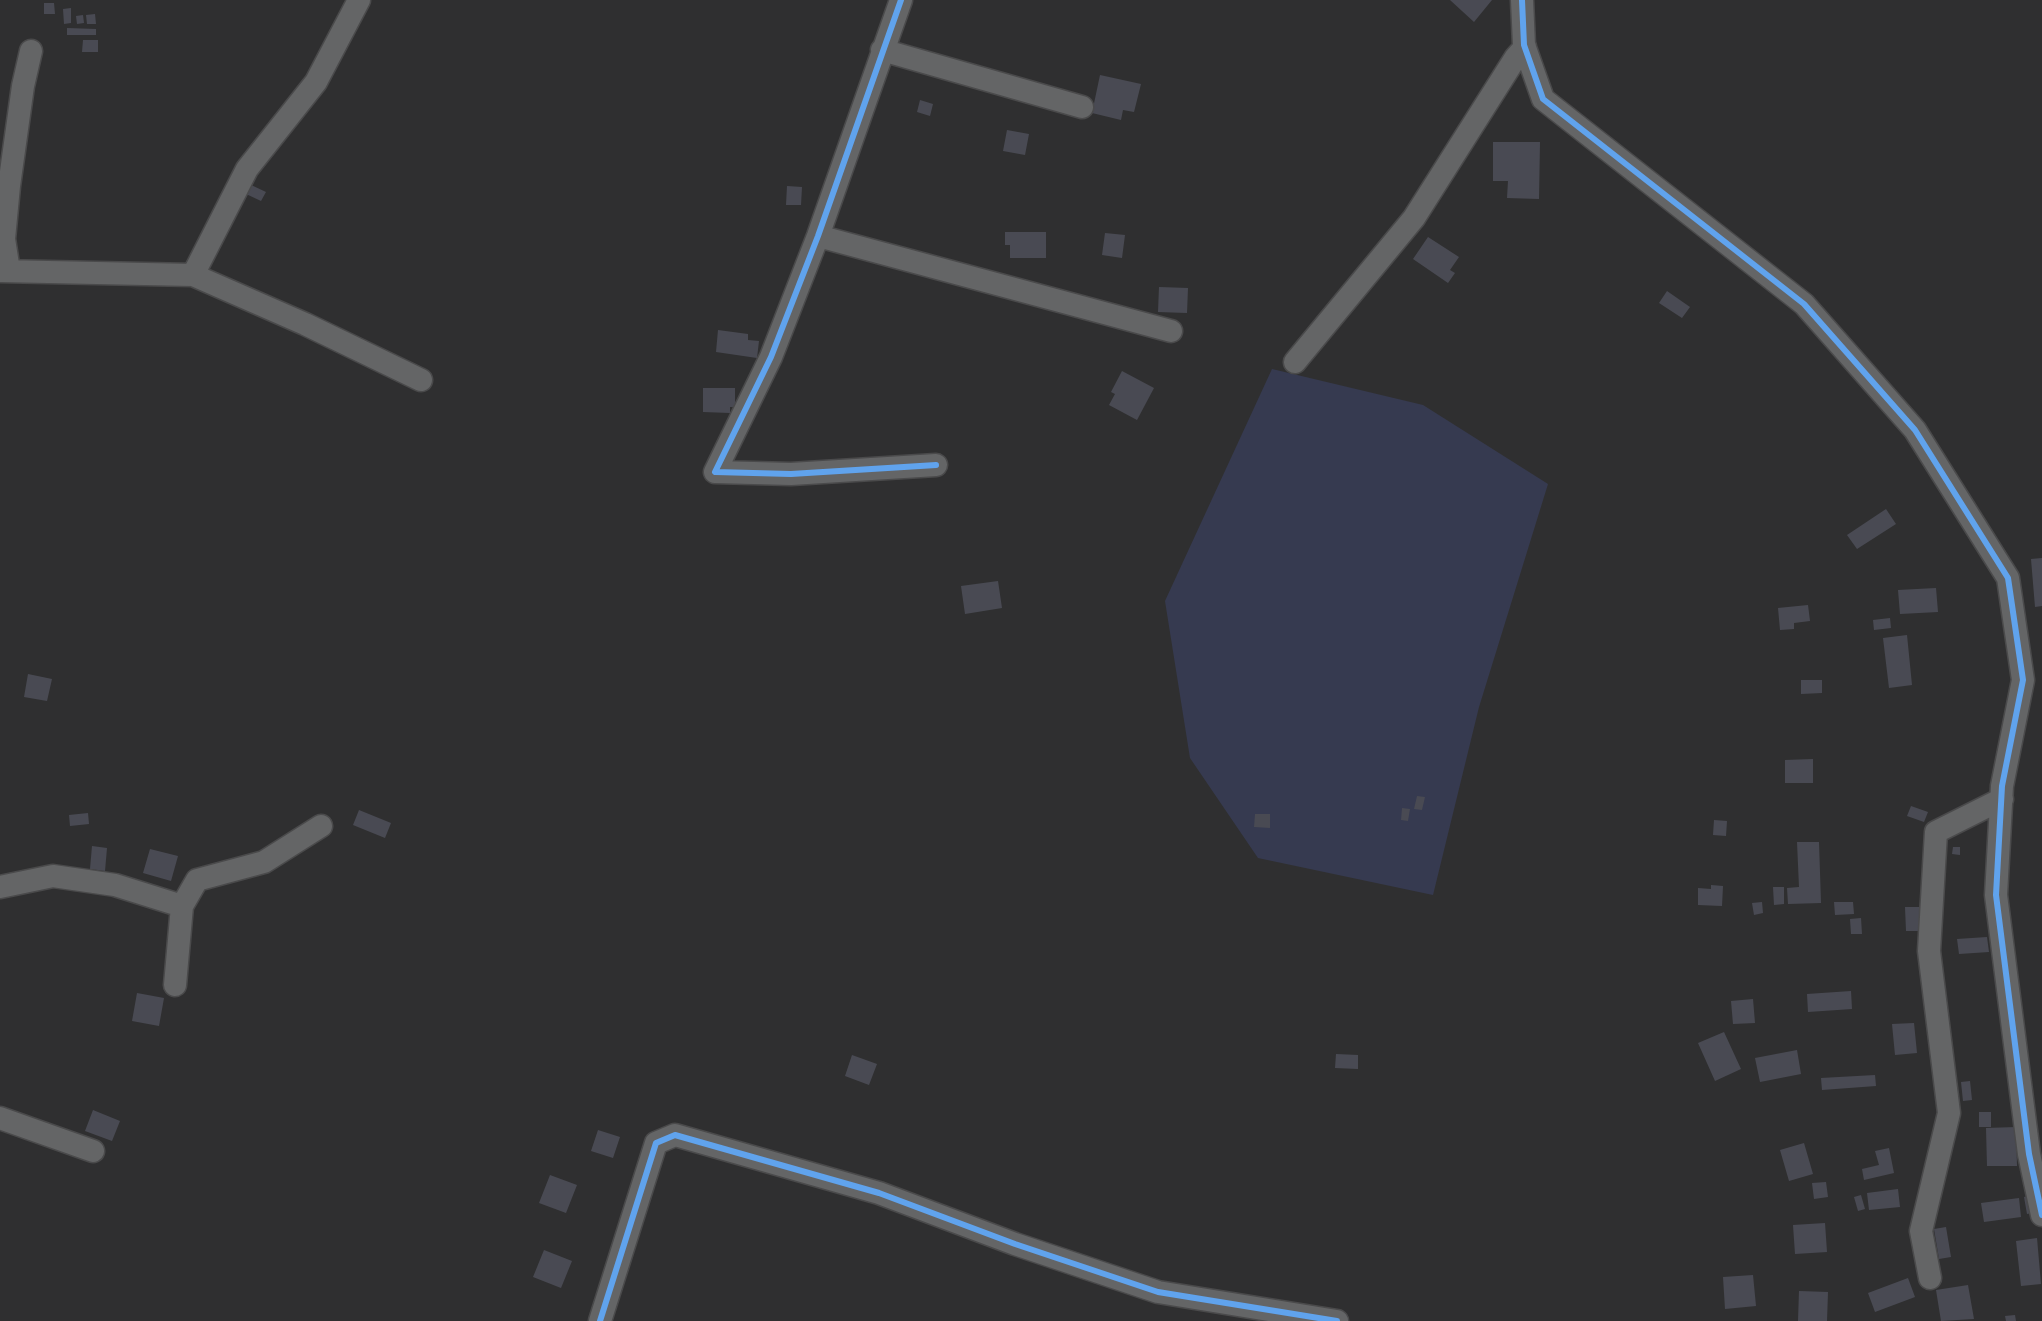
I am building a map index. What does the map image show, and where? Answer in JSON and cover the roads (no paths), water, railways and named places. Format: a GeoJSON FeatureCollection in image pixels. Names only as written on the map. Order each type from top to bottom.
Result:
{"type":"FeatureCollection","features":[{"type":"Feature","properties":{"kind":"street"},"geometry":{"type":"LineString","coordinates":[[193,275],[247,169],[316,82],[359,0]]}},
{"type":"Feature","properties":{"kind":"street"},"geometry":{"type":"LineString","coordinates":[[901,0],[818,236],[771,357],[715,472],[791,474],[936,465]]}},
{"type":"Feature","properties":{"kind":"street"},"geometry":{"type":"LineString","coordinates":[[1522,0],[1525,47],[1543,99],[1804,304],[1914,430],[2008,578],[2022,680],[2002,799],[1996,895],[2028,1154],[2042,1215]]}},
{"type":"Feature","properties":{"kind":"street"},"geometry":{"type":"LineString","coordinates":[[1295,362],[1414,218],[1516,57],[1525,47]]}},
{"type":"Feature","properties":{"kind":"street"},"geometry":{"type":"LineString","coordinates":[[882,50],[1082,106]]}},
{"type":"Feature","properties":{"kind":"street"},"geometry":{"type":"LineString","coordinates":[[31,52],[23,86],[9,186],[4,239],[4,271],[193,275],[305,324],[421,380]]}},
{"type":"Feature","properties":{"kind":"street"},"geometry":{"type":"LineString","coordinates":[[818,236],[1171,331]]}},
{"type":"Feature","properties":{"kind":"street"},"geometry":{"type":"LineString","coordinates":[[1930,1278],[1921,1231],[1949,1113],[1929,951],[1936,832],[2002,799]]}},
{"type":"Feature","properties":{"kind":"street"},"geometry":{"type":"LineString","coordinates":[[175,986],[182,906],[197,880],[264,862],[321,826]]}},
{"type":"Feature","properties":{"kind":"street"},"geometry":{"type":"LineString","coordinates":[[0,887],[53,876],[115,885],[182,906]]}},
{"type":"Feature","properties":{"kind":"street"},"geometry":{"type":"LineString","coordinates":[[0,1118],[93,1151]]}},
{"type":"Feature","properties":{"kind":"street"},"geometry":{"type":"LineString","coordinates":[[600,1321],[656,1143],[675,1135],[879,1193],[1015,1244],[1158,1292],[1337,1321]]}}]}
